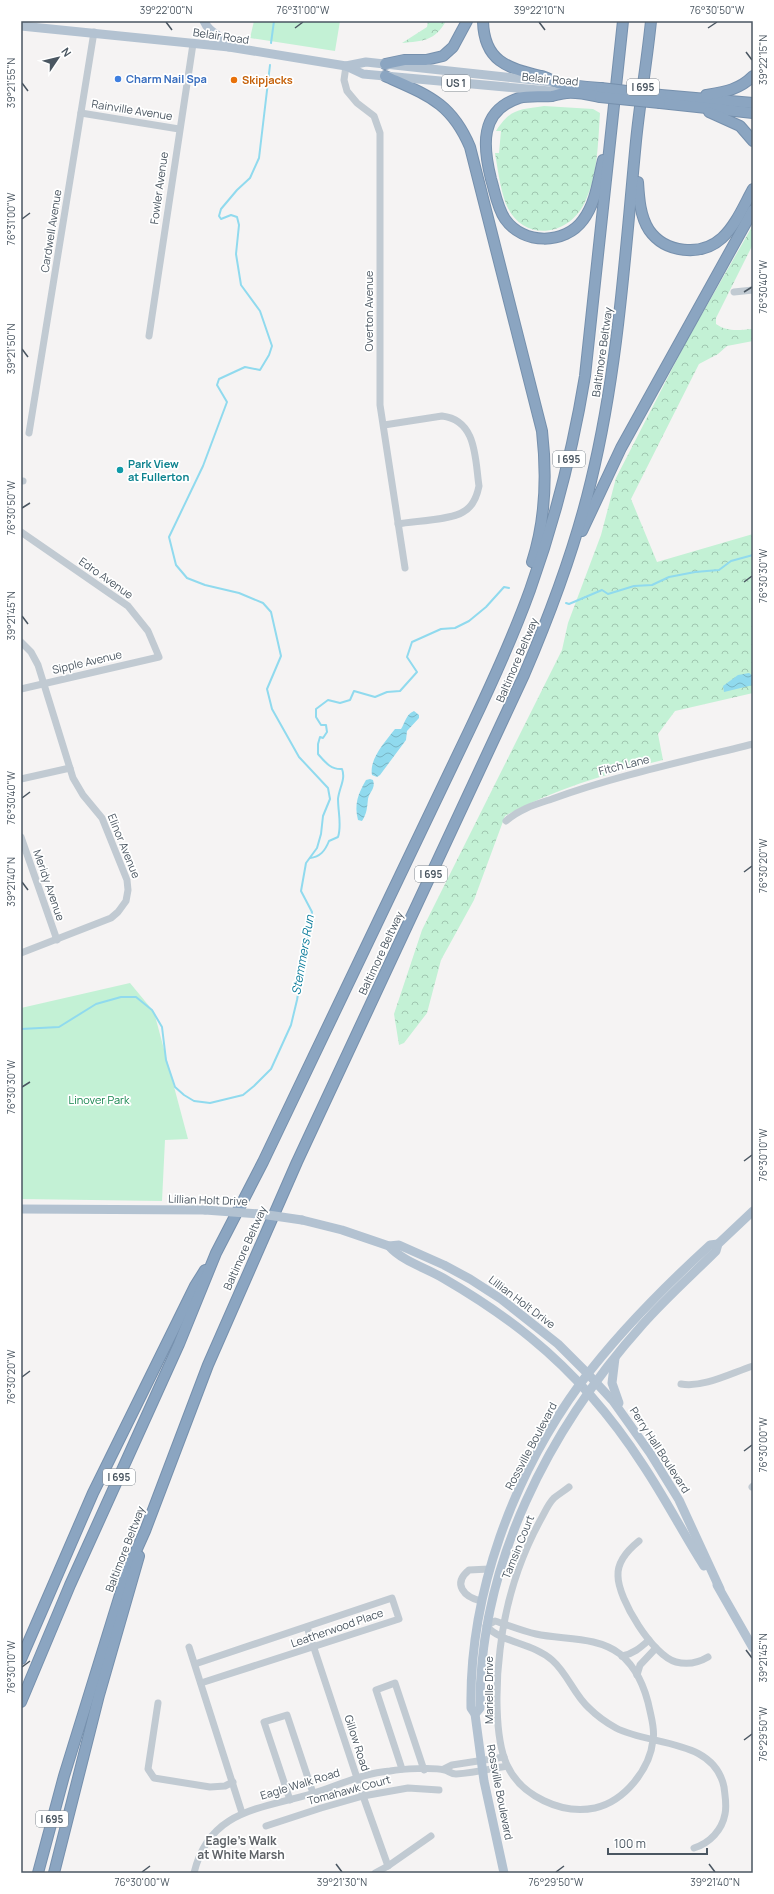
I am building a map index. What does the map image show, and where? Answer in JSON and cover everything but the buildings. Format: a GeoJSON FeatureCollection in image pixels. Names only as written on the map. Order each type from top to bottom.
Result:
{"type":"FeatureCollection","features":[{"type":"Feature","properties":{"kind":"highway"},"geometry":{"type":"LineString","coordinates":[[385,64],[404,60],[426,60],[443,56],[453,47],[467,21]]}},
{"type":"Feature","properties":{"kind":"highway"},"geometry":{"type":"LineString","coordinates":[[483,21],[485,39],[490,51],[499,61],[520,72],[543,76],[557,83]]}},
{"type":"Feature","properties":{"kind":"highway","name":"Baltimore Beltway"},"geometry":{"type":"LineString","coordinates":[[21,1702],[70,1585],[179,1344],[216,1253],[263,1162],[458,755],[501,663],[522,611],[545,544],[565,475],[585,376],[623,21]]}},
{"type":"Feature","properties":{"kind":"highway","name":"Baltimore Beltway"},"geometry":{"type":"LineString","coordinates":[[38,1873],[62,1782],[128,1569],[145,1531],[171,1459],[233,1305],[300,1154],[524,675],[543,630],[568,562],[591,481],[611,378],[625,266],[636,140],[651,21]]}},
{"type":"Feature","properties":{"kind":"highway"},"geometry":{"type":"LineString","coordinates":[[650,34],[654,21]]}},
{"type":"Feature","properties":{"kind":"highway"},"geometry":{"type":"LineString","coordinates":[[386,76],[416,89],[445,107],[456,120],[468,141],[475,163],[528,373],[540,425],[544,451],[545,495],[536,549],[496,661],[458,755]]}},
{"type":"Feature","properties":{"kind":"highway"},"geometry":{"type":"LineString","coordinates":[[692,98],[735,89],[743,85],[753,76]]}},
{"type":"Feature","properties":{"kind":"highway","name":"Belair Road"},"geometry":{"type":"LineString","coordinates":[[557,83],[601,93]]}},
{"type":"Feature","properties":{"kind":"highway"},"geometry":{"type":"LineString","coordinates":[[568,92],[553,96],[519,98],[497,112],[488,127],[484,149],[498,206],[505,220],[515,230],[529,236],[546,239],[562,237],[576,228],[583,221],[592,204],[611,127]]}},
{"type":"Feature","properties":{"kind":"highway","name":"Belair Road"},"geometry":{"type":"LineString","coordinates":[[568,92],[601,93],[660,99],[698,107],[753,113]]}},
{"type":"Feature","properties":{"kind":"highway","name":"Belair Road"},"geometry":{"type":"LineString","coordinates":[[660,99],[692,98],[753,103]]}},
{"type":"Feature","properties":{"kind":"highway"},"geometry":{"type":"LineString","coordinates":[[698,107],[732,121],[747,132],[753,141]]}},
{"type":"Feature","properties":{"kind":"highway"},"geometry":{"type":"LineString","coordinates":[[636,140],[639,196],[645,221],[656,237],[672,248],[694,250],[713,244],[722,238],[731,227],[753,189]]}},
{"type":"Feature","properties":{"kind":"highway"},"geometry":{"type":"LineString","coordinates":[[568,562],[621,448],[753,210]]}},
{"type":"Feature","properties":{"kind":"highway"},"geometry":{"type":"LineString","coordinates":[[21,1659],[93,1493],[195,1286],[216,1253]]}},
{"type":"Feature","properties":{"kind":"highway"},"geometry":{"type":"LineString","coordinates":[[54,1873],[99,1695],[137,1567],[145,1531]]}},
{"type":"Feature","properties":{"kind":"main road"},"geometry":{"type":"LineString","coordinates":[[204,21],[208,29],[221,37],[229,47]]}},
{"type":"Feature","properties":{"kind":"main road","name":"Belair Road"},"geometry":{"type":"LineString","coordinates":[[21,26],[94,32],[229,47],[346,66],[363,74],[568,92]]}},
{"type":"Feature","properties":{"kind":"main road","name":"Belair Road"},"geometry":{"type":"LineString","coordinates":[[346,66],[366,62],[557,83]]}},
{"type":"Feature","properties":{"kind":"main road","name":"Lillian Holt Drive"},"geometry":{"type":"LineString","coordinates":[[21,1209],[205,1210],[261,1214],[302,1220],[342,1230],[389,1246],[399,1245],[458,1272],[487,1290],[543,1331],[588,1374]]}},
{"type":"Feature","properties":{"kind":"main road","name":"Rossville Boulevard"},"geometry":{"type":"LineString","coordinates":[[476,1714],[480,1708],[480,1676],[486,1626],[498,1574],[524,1504],[559,1437],[596,1381],[657,1308],[716,1251],[718,1244],[753,1211]]}},
{"type":"Feature","properties":{"kind":"main road","name":"Rossville Boulevard"},"geometry":{"type":"LineString","coordinates":[[504,1873],[481,1765],[476,1714],[471,1708],[471,1676],[475,1632],[489,1569],[508,1517],[533,1462],[554,1424],[580,1384],[630,1323],[658,1293],[710,1245],[718,1244]]}},
{"type":"Feature","properties":{"kind":"main road","name":"Lillian Holt Drive"},"geometry":{"type":"LineString","coordinates":[[389,1246],[396,1254],[430,1271],[482,1301],[532,1339],[580,1384]]}},
{"type":"Feature","properties":{"kind":"main road"},"geometry":{"type":"LineString","coordinates":[[482,1301],[487,1290]]}},
{"type":"Feature","properties":{"kind":"main road"},"geometry":{"type":"LineString","coordinates":[[616,1356],[612,1383],[615,1395],[625,1416]]}},
{"type":"Feature","properties":{"kind":"main road","name":"Perry Hall Boulevard"},"geometry":{"type":"LineString","coordinates":[[588,1374],[596,1381],[625,1416],[679,1500],[720,1590]]}},
{"type":"Feature","properties":{"kind":"main road","name":"Perry Hall Boulevard"},"geometry":{"type":"LineString","coordinates":[[580,1384],[588,1392],[634,1451],[688,1542],[720,1590],[753,1648]]}},
{"type":"Feature","properties":{"kind":"street","name":"Cardwell Avenue"},"geometry":{"type":"LineString","coordinates":[[29,433],[94,32]]}},
{"type":"Feature","properties":{"kind":"street","name":"Fowler Avenue"},"geometry":{"type":"LineString","coordinates":[[149,336],[193,44]]}},
{"type":"Feature","properties":{"kind":"street","name":"Overton Avenue"},"geometry":{"type":"LineString","coordinates":[[346,66],[344,80],[347,91],[357,103],[374,116],[380,133],[380,405],[405,568]]}},
{"type":"Feature","properties":{"kind":"street","name":"Rainville Avenue"},"geometry":{"type":"LineString","coordinates":[[81,113],[179,129]]}},
{"type":"Feature","properties":{"kind":"street"},"geometry":{"type":"LineString","coordinates":[[734,292],[753,290]]}},
{"type":"Feature","properties":{"kind":"street"},"geometry":{"type":"LineString","coordinates":[[384,425],[442,416],[451,417],[460,422],[466,427],[472,443],[479,486],[476,498],[463,512],[454,516],[398,524]]}},
{"type":"Feature","properties":{"kind":"street","name":"Edro Avenue"},"geometry":{"type":"LineString","coordinates":[[21,532],[128,606],[148,631],[159,657]]}},
{"type":"Feature","properties":{"kind":"street","name":"Elinor Avenue"},"geometry":{"type":"LineString","coordinates":[[21,642],[31,652],[38,665],[73,778],[79,790],[102,818],[127,880],[128,890],[126,901],[114,915],[94,926],[21,954]]}},
{"type":"Feature","properties":{"kind":"street","name":"Sipple Avenue"},"geometry":{"type":"LineString","coordinates":[[21,689],[159,657]]}},
{"type":"Feature","properties":{"kind":"street","name":"Fitch Lane"},"geometry":{"type":"LineString","coordinates":[[506,821],[515,814],[528,808],[588,786],[753,744]]}},
{"type":"Feature","properties":{"kind":"street"},"geometry":{"type":"LineString","coordinates":[[21,778],[70,768]]}},
{"type":"Feature","properties":{"kind":"street","name":"Meridy Avenue"},"geometry":{"type":"LineString","coordinates":[[21,836],[57,940]]}},
{"type":"Feature","properties":{"kind":"street"},"geometry":{"type":"LineString","coordinates":[[681,1384],[689,1385],[702,1383],[753,1366]]}},
{"type":"Feature","properties":{"kind":"street","name":"Tamsin Court"},"geometry":{"type":"LineString","coordinates":[[505,1624],[519,1571],[535,1530],[554,1498],[569,1487]]}},
{"type":"Feature","properties":{"kind":"street"},"geometry":{"type":"LineString","coordinates":[[639,1541],[628,1550],[621,1562],[618,1576],[623,1598],[649,1640],[656,1648],[675,1662],[690,1663],[700,1661],[708,1656]]}},
{"type":"Feature","properties":{"kind":"street"},"geometry":{"type":"LineString","coordinates":[[481,1601],[470,1599],[466,1595],[461,1586],[461,1581],[469,1570],[489,1569]]}},
{"type":"Feature","properties":{"kind":"street","name":"Leatherwood Place"},"geometry":{"type":"LineString","coordinates":[[195,1664],[392,1598],[399,1619],[314,1648],[201,1683]]}},
{"type":"Feature","properties":{"kind":"street"},"geometry":{"type":"LineString","coordinates":[[654,1739],[649,1704],[637,1675],[622,1656],[600,1644],[588,1641],[535,1634],[495,1621],[486,1626],[492,1633],[531,1647],[552,1660],[563,1672],[588,1708],[616,1728],[654,1739],[675,1744],[701,1754],[713,1766],[722,1781],[726,1808],[724,1819],[711,1840],[703,1846],[694,1848]]}},
{"type":"Feature","properties":{"kind":"street","name":"Marielle Drive"},"geometry":{"type":"LineString","coordinates":[[505,1624],[502,1636],[498,1672],[497,1712],[504,1757],[507,1766],[516,1780],[535,1796],[554,1805],[574,1809],[595,1808],[620,1795],[641,1774],[654,1739]]}},
{"type":"Feature","properties":{"kind":"street","name":"Gillow Road"},"geometry":{"type":"LineString","coordinates":[[307,1626],[363,1796],[388,1866]]}},
{"type":"Feature","properties":{"kind":"street"},"geometry":{"type":"LineString","coordinates":[[531,1647],[535,1634]]}},
{"type":"Feature","properties":{"kind":"street"},"geometry":{"type":"LineString","coordinates":[[622,1656],[630,1655],[649,1640]]}},
{"type":"Feature","properties":{"kind":"street"},"geometry":{"type":"LineString","coordinates":[[189,1647],[242,1813]]}},
{"type":"Feature","properties":{"kind":"street"},"geometry":{"type":"LineString","coordinates":[[637,1675],[640,1665],[656,1648]]}},
{"type":"Feature","properties":{"kind":"street"},"geometry":{"type":"LineString","coordinates":[[402,1769],[376,1690],[395,1683],[424,1770]]}},
{"type":"Feature","properties":{"kind":"street"},"geometry":{"type":"LineString","coordinates":[[158,1703],[148,1769],[151,1774],[159,1779],[210,1787],[225,1786],[233,1782]]}},
{"type":"Feature","properties":{"kind":"street"},"geometry":{"type":"LineString","coordinates":[[290,1800],[264,1722],[287,1715],[313,1793]]}},
{"type":"Feature","properties":{"kind":"street"},"geometry":{"type":"LineString","coordinates":[[481,1765],[504,1757]]}},
{"type":"Feature","properties":{"kind":"street","name":"Eagle Walk Road"},"geometry":{"type":"LineString","coordinates":[[194,1873],[196,1863],[207,1842],[225,1824],[242,1813],[290,1800],[377,1772],[402,1769],[444,1769],[452,1765],[481,1765]]}},
{"type":"Feature","properties":{"kind":"street"},"geometry":{"type":"LineString","coordinates":[[481,1765],[507,1766]]}},
{"type":"Feature","properties":{"kind":"street","name":"Tomahawk Court"},"geometry":{"type":"LineString","coordinates":[[266,1826],[363,1796],[408,1788],[439,1790]]}},
{"type":"Feature","properties":{"kind":"street"},"geometry":{"type":"LineString","coordinates":[[376,1873],[431,1836]]}},
{"type":"Feature","properties":{"kind":"green space"},"geometry":{"type":"Polygon","coordinates":[[[254,21],[340,21],[335,51],[250,38],[254,21]]]}},
{"type":"Feature","properties":{"kind":"green space"},"geometry":{"type":"Polygon","coordinates":[[[428,21],[446,21],[437,33],[428,39],[402,43],[427,27],[428,21]]]}},
{"type":"Feature","properties":{"kind":"green space"},"geometry":{"type":"Polygon","coordinates":[[[544,106],[593,109],[600,113],[595,170],[593,181],[585,202],[578,214],[568,223],[546,231],[534,230],[523,225],[513,217],[504,198],[495,153],[499,153],[501,131],[496,131],[506,118],[516,111],[544,106]]]}},
{"type":"Feature","properties":{"kind":"green space"},"geometry":{"type":"Polygon","coordinates":[[[753,225],[753,244],[716,318],[716,324],[720,327],[729,329],[752,329],[753,341],[727,346],[718,354],[699,364],[631,499],[657,562],[753,534],[753,693],[675,711],[658,734],[663,760],[622,770],[562,790],[524,806],[505,816],[474,900],[441,960],[427,1013],[404,1043],[399,1045],[394,1014],[422,930],[562,650],[568,623],[601,535],[616,478],[686,342],[753,225]]]}},
{"type":"Feature","properties":{"kind":"green space","name":"Linover Park"},"geometry":{"type":"Polygon","coordinates":[[[130,983],[154,1012],[188,1139],[165,1140],[162,1201],[21,1199],[21,1008],[130,983]]]}},
{"type":"Feature","properties":{"kind":"water"},"geometry":{"type":"Polygon","coordinates":[[[749,673],[753,676],[753,685],[724,692],[723,686],[738,675],[749,673]]]}},
{"type":"Feature","properties":{"kind":"water"},"geometry":{"type":"Polygon","coordinates":[[[414,711],[419,715],[419,718],[407,731],[406,740],[380,775],[377,777],[372,775],[375,757],[395,729],[401,729],[407,716],[414,711]]]}},
{"type":"Feature","properties":{"kind":"water"},"geometry":{"type":"Polygon","coordinates":[[[366,780],[373,780],[374,786],[362,821],[358,820],[356,809],[361,790],[366,780]]]}},
{"type":"Feature","properties":{"kind":"waterway","name":"Stemmers Run"},"geometry":{"type":"LineString","coordinates":[[271,43],[274,21]]}},
{"type":"Feature","properties":{"kind":"waterway","name":"Stemmers Run"},"geometry":{"type":"LineString","coordinates":[[21,1029],[59,1027],[96,1004],[121,997],[136,997],[152,1010],[162,1027],[166,1060],[175,1087],[194,1101],[210,1103],[243,1095],[254,1086],[271,1069],[291,1025],[297,1000],[312,912],[301,891],[306,863],[317,848],[321,834],[323,816],[330,799],[328,788],[299,757],[272,709],[267,689],[281,656],[271,612],[263,603],[239,593],[205,585],[187,578],[176,565],[169,537],[203,466],[227,402],[217,385],[219,379],[245,367],[260,370],[269,355],[272,346],[260,311],[241,285],[236,254],[239,225],[237,217],[231,215],[221,219],[219,216],[221,209],[237,190],[250,178],[259,158],[270,65]]}},
{"type":"Feature","properties":{"kind":"waterway"},"geometry":{"type":"LineString","coordinates":[[566,603],[569,604],[602,590],[608,594],[634,586],[652,585],[669,577],[695,572],[719,570],[731,561],[753,555]]}},
{"type":"Feature","properties":{"kind":"waterway"},"geometry":{"type":"LineString","coordinates":[[310,858],[319,855],[324,851],[329,841],[338,837],[340,823],[338,799],[343,780],[342,769],[331,767],[318,754],[320,737],[323,738],[327,732],[326,725],[321,725],[316,717],[316,709],[328,700],[340,703],[350,700],[354,691],[375,697],[387,692],[400,691],[417,672],[407,657],[412,642],[441,629],[455,628],[469,621],[486,607],[504,587],[509,588]]}},
{"type":"Feature","properties":{"kind":"place","name":"Charm Nail Spa"},"geometry":{"type":"Point","coordinates":[118,79]}},
{"type":"Feature","properties":{"kind":"place","name":"Skipjacks"},"geometry":{"type":"Point","coordinates":[234,80]}},
{"type":"Feature","properties":{"kind":"place","name":"Park View at Fullerton"},"geometry":{"type":"Point","coordinates":[120,470]}},
{"type":"Feature","properties":{"kind":"district","name":"Eagle's Walk at White Marsh"},"geometry":{"type":"Point","coordinates":[241,1848]}}]}
